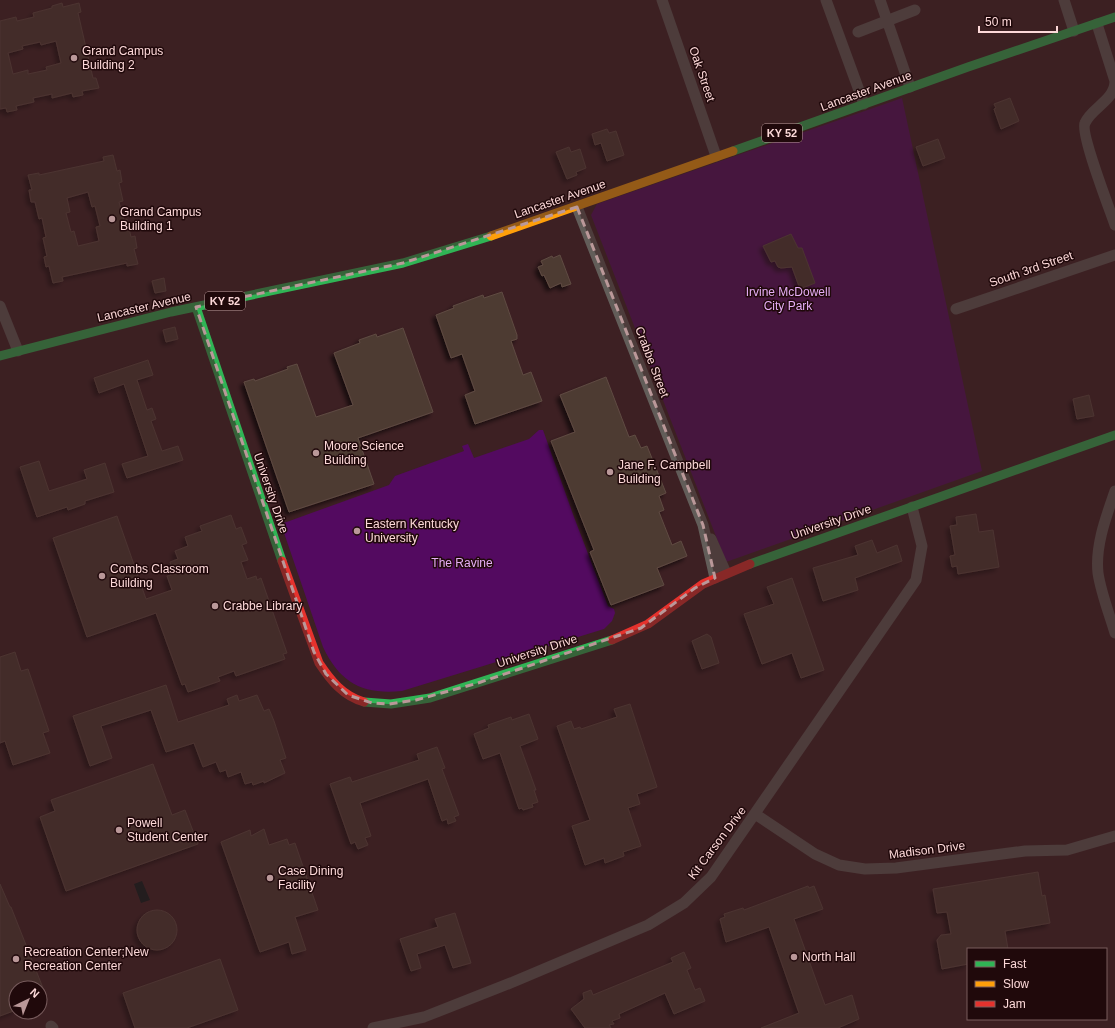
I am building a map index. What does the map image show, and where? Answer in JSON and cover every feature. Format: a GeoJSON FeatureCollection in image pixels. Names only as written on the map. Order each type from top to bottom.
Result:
{"type":"FeatureCollection","features":[{"type":"Feature","properties":{"kind":"street","name":"Oak Street"},"geometry":{"type":"LineString","coordinates":[[662,0],[716,156]]}},
{"type":"Feature","properties":{"kind":"street"},"geometry":{"type":"LineString","coordinates":[[826,0],[864,104]]}},
{"type":"Feature","properties":{"kind":"street"},"geometry":{"type":"LineString","coordinates":[[880,0],[910,88]]}},
{"type":"Feature","properties":{"kind":"street"},"geometry":{"type":"LineString","coordinates":[[1064,0],[1074,31]]}},
{"type":"Feature","properties":{"kind":"street"},"geometry":{"type":"LineString","coordinates":[[858,32],[915,10]]}},
{"type":"Feature","properties":{"kind":"street","name":"Lancaster Avenue"},"geometry":{"type":"LineString","coordinates":[[0,356],[196,307],[403,263],[450,250],[577,207],[716,156],[1115,17]]}},
{"type":"Feature","properties":{"kind":"street"},"geometry":{"type":"LineString","coordinates":[[1097,24],[1115,82],[1112,96],[1086,121],[1084,128],[1115,225]]}},
{"type":"Feature","properties":{"kind":"street","name":"Crabbe Street"},"geometry":{"type":"LineString","coordinates":[[577,207],[702,525],[715,578]]}},
{"type":"Feature","properties":{"kind":"street","name":"South 3rd Street"},"geometry":{"type":"LineString","coordinates":[[956,309],[1115,255]]}},
{"type":"Feature","properties":{"kind":"street"},"geometry":{"type":"LineString","coordinates":[[0,306],[18,351]]}},
{"type":"Feature","properties":{"kind":"street","name":"University Drive"},"geometry":{"type":"LineString","coordinates":[[196,307],[314,652],[326,674],[341,691],[348,695],[372,703],[389,704],[416,700],[478,683],[568,654],[641,628],[662,615],[695,588],[726,573],[1115,435]]}},
{"type":"Feature","properties":{"kind":"street"},"geometry":{"type":"LineString","coordinates":[[1115,492],[1101,538],[1098,567],[1104,601],[1115,633]]}},
{"type":"Feature","properties":{"kind":"street","name":"Kit Carson Drive"},"geometry":{"type":"LineString","coordinates":[[373,1028],[424,1017],[648,925],[684,903],[695,894],[711,877],[916,580],[922,546],[912,507]]}},
{"type":"Feature","properties":{"kind":"street","name":"Crabbe Street"},"geometry":{"type":"LineString","coordinates":[[702,525],[710,536],[726,573]]}},
{"type":"Feature","properties":{"kind":"street","name":"Madison Drive"},"geometry":{"type":"LineString","coordinates":[[755,814],[815,854],[839,865],[865,869],[896,868],[1025,852],[1066,850],[1115,836]]}},
{"type":"Feature","properties":{"kind":"highlighted area"},"geometry":{"type":"Polygon","coordinates":[[[577,207],[703,525],[715,578],[695,588],[641,628],[478,683],[416,700],[389,704],[372,703],[348,695],[326,674],[314,652],[196,307],[403,263],[577,207]]]}},
{"type":"Feature","properties":{"kind":"green space","name":"Irvine McDowell City Park"},"geometry":{"type":"Polygon","coordinates":[[[902,98],[982,471],[726,562],[591,215],[597,204],[902,98]]]}},
{"type":"Feature","properties":{"kind":"green space","name":"The Ravine"},"geometry":{"type":"Polygon","coordinates":[[[539,430],[543,430],[608,606],[614,609],[615,613],[612,621],[604,629],[402,691],[376,691],[354,684],[345,678],[337,670],[323,647],[281,524],[389,485],[395,476],[464,451],[462,446],[468,444],[474,458],[529,439],[539,430]]]}},
{"type":"Feature","properties":{"kind":"shaded area"},"geometry":{"type":"Polygon","coordinates":[[[142,881],[150,900],[141,903],[134,884],[142,881]]]}},
{"type":"Feature","properties":{"kind":"building","name":"Grand Campus Building 2"},"geometry":{"type":"Polygon","coordinates":[[[62,3],[63,7],[79,3],[81,12],[78,13],[93,78],[96,78],[99,88],[82,91],[83,95],[73,97],[72,93],[52,98],[52,94],[33,98],[34,102],[16,106],[17,110],[7,112],[6,108],[0,109],[0,21],[16,17],[17,21],[34,17],[33,13],[52,8],[52,6],[62,3]],[[56,41],[41,45],[40,42],[22,46],[23,49],[8,53],[13,74],[28,70],[28,74],[47,70],[46,67],[61,63],[56,41]]]}},
{"type":"Feature","properties":{"kind":"building"},"geometry":{"type":"Polygon","coordinates":[[[1010,98],[1019,121],[1001,129],[994,109],[996,108],[994,104],[1010,98]]]}},
{"type":"Feature","properties":{"kind":"building"},"geometry":{"type":"Polygon","coordinates":[[[607,129],[609,133],[616,131],[624,155],[607,161],[601,143],[595,145],[592,134],[607,129]]]}},
{"type":"Feature","properties":{"kind":"building"},"geometry":{"type":"Polygon","coordinates":[[[938,139],[945,158],[923,166],[916,147],[938,139]]]}},
{"type":"Feature","properties":{"kind":"building"},"geometry":{"type":"Polygon","coordinates":[[[569,147],[571,152],[580,149],[586,168],[576,172],[577,175],[567,179],[556,152],[569,147]]]}},
{"type":"Feature","properties":{"kind":"building","name":"Grand Campus Building 1"},"geometry":{"type":"Polygon","coordinates":[[[113,155],[117,171],[120,170],[122,182],[119,183],[123,201],[119,202],[124,220],[127,219],[131,237],[135,236],[137,248],[134,249],[138,264],[127,266],[127,263],[62,277],[63,281],[53,283],[49,266],[46,267],[44,257],[47,256],[43,238],[46,237],[42,218],[39,219],[35,202],[31,202],[29,190],[32,190],[28,175],[39,173],[39,175],[104,161],[103,157],[113,155]],[[88,192],[67,198],[70,212],[66,213],[71,232],[74,231],[78,246],[99,241],[96,227],[100,226],[95,206],[92,207],[88,192]]]}},
{"type":"Feature","properties":{"kind":"building"},"geometry":{"type":"Polygon","coordinates":[[[791,234],[798,248],[802,248],[815,283],[800,289],[792,267],[781,268],[778,267],[775,261],[771,262],[763,246],[791,234]]]}},
{"type":"Feature","properties":{"kind":"building"},"geometry":{"type":"Polygon","coordinates":[[[560,255],[571,284],[562,287],[561,283],[550,288],[544,275],[542,276],[538,267],[543,265],[541,261],[552,256],[553,258],[560,255]]]}},
{"type":"Feature","properties":{"kind":"building"},"geometry":{"type":"Polygon","coordinates":[[[164,278],[166,291],[155,293],[152,281],[164,278]]]}},
{"type":"Feature","properties":{"kind":"building"},"geometry":{"type":"Polygon","coordinates":[[[502,292],[517,335],[517,339],[511,341],[523,375],[531,372],[542,401],[475,424],[465,395],[475,391],[462,354],[451,358],[436,315],[454,308],[453,306],[483,295],[484,298],[502,292]]]}},
{"type":"Feature","properties":{"kind":"building"},"geometry":{"type":"Polygon","coordinates":[[[175,327],[178,339],[166,342],[163,330],[175,327]]]}},
{"type":"Feature","properties":{"kind":"building"},"geometry":{"type":"Polygon","coordinates":[[[403,328],[433,412],[358,438],[374,484],[289,512],[244,382],[254,379],[255,381],[288,369],[287,367],[297,364],[316,417],[353,405],[334,353],[360,343],[359,340],[376,334],[377,337],[403,328]]]}},
{"type":"Feature","properties":{"kind":"building"},"geometry":{"type":"Polygon","coordinates":[[[148,360],[153,375],[137,380],[147,410],[152,408],[156,419],[151,421],[162,451],[178,446],[183,460],[127,478],[122,464],[148,456],[124,384],[99,393],[94,378],[148,360]]]}},
{"type":"Feature","properties":{"kind":"building"},"geometry":{"type":"Polygon","coordinates":[[[606,377],[629,437],[635,435],[641,448],[647,446],[666,493],[659,496],[664,510],[659,512],[672,545],[681,541],[687,556],[657,568],[664,585],[611,605],[590,552],[594,550],[551,441],[575,432],[560,395],[606,377]]]}},
{"type":"Feature","properties":{"kind":"building"},"geometry":{"type":"Polygon","coordinates":[[[1089,395],[1094,416],[1077,419],[1073,399],[1089,395]]]}},
{"type":"Feature","properties":{"kind":"building"},"geometry":{"type":"Polygon","coordinates":[[[39,461],[49,491],[87,479],[84,470],[105,463],[114,492],[85,501],[85,504],[68,510],[67,507],[37,517],[20,467],[39,461]]]}},
{"type":"Feature","properties":{"kind":"building"},"geometry":{"type":"Polygon","coordinates":[[[976,514],[979,532],[993,530],[999,567],[958,574],[957,566],[952,567],[950,556],[955,555],[950,526],[957,525],[956,517],[976,514]]]}},
{"type":"Feature","properties":{"kind":"building","name":"Crabbe Library"},"geometry":{"type":"Polygon","coordinates":[[[231,515],[236,529],[241,527],[247,543],[242,545],[248,560],[241,562],[247,579],[256,576],[257,580],[261,578],[287,653],[283,654],[285,659],[236,676],[234,671],[218,677],[220,681],[188,692],[185,684],[182,685],[156,613],[87,637],[53,538],[117,516],[146,599],[172,590],[167,576],[174,574],[170,562],[178,559],[175,551],[188,546],[185,537],[202,531],[200,526],[231,515]]]}},
{"type":"Feature","properties":{"kind":"building"},"geometry":{"type":"Polygon","coordinates":[[[872,540],[877,553],[897,545],[902,561],[855,578],[858,590],[823,601],[813,568],[858,555],[855,546],[872,540]]]}},
{"type":"Feature","properties":{"kind":"building"},"geometry":{"type":"Polygon","coordinates":[[[792,578],[824,670],[801,678],[792,653],[762,664],[744,614],[774,604],[767,587],[792,578]]]}},
{"type":"Feature","properties":{"kind":"building"},"geometry":{"type":"Polygon","coordinates":[[[707,634],[711,637],[719,663],[702,669],[692,641],[707,634]]]}},
{"type":"Feature","properties":{"kind":"building"},"geometry":{"type":"Polygon","coordinates":[[[15,652],[21,671],[28,669],[49,731],[43,733],[50,753],[13,765],[5,741],[0,743],[0,657],[15,652]]]}},
{"type":"Feature","properties":{"kind":"building"},"geometry":{"type":"Polygon","coordinates":[[[166,685],[178,722],[229,705],[227,699],[237,695],[239,701],[257,695],[264,711],[269,709],[274,721],[286,758],[280,760],[285,773],[264,783],[264,781],[253,785],[252,782],[245,784],[241,772],[228,777],[226,770],[220,772],[216,762],[203,767],[194,743],[166,752],[151,710],[101,726],[112,758],[90,766],[73,716],[166,685]]]}},
{"type":"Feature","properties":{"kind":"building"},"geometry":{"type":"Polygon","coordinates":[[[630,704],[657,787],[637,794],[640,804],[628,808],[641,846],[623,852],[624,856],[605,863],[604,858],[585,865],[572,826],[590,820],[557,726],[571,721],[574,729],[580,727],[581,729],[617,717],[614,709],[630,704]]]}},
{"type":"Feature","properties":{"kind":"building"},"geometry":{"type":"Polygon","coordinates":[[[529,714],[538,739],[520,746],[536,790],[534,790],[538,802],[532,804],[533,807],[523,810],[522,808],[519,809],[500,753],[483,759],[474,734],[489,728],[488,725],[511,717],[512,720],[529,714]]]}},
{"type":"Feature","properties":{"kind":"building"},"geometry":{"type":"Polygon","coordinates":[[[437,747],[445,768],[442,769],[459,815],[454,817],[456,821],[448,824],[447,819],[442,821],[428,779],[360,803],[371,836],[365,838],[368,845],[358,849],[355,842],[351,844],[330,784],[350,777],[352,782],[419,760],[417,754],[437,747]]]}},
{"type":"Feature","properties":{"kind":"building","name":"Powell Student Center"},"geometry":{"type":"Polygon","coordinates":[[[153,764],[172,815],[185,810],[198,844],[66,891],[40,817],[55,811],[51,800],[153,764]]]}},
{"type":"Feature","properties":{"kind":"building","name":"Case Dining Facility"},"geometry":{"type":"Polygon","coordinates":[[[264,829],[269,845],[287,839],[289,845],[295,843],[318,910],[295,917],[306,950],[292,954],[289,942],[260,952],[221,842],[250,830],[251,836],[264,829]]]}},
{"type":"Feature","properties":{"kind":"building"},"geometry":{"type":"Polygon","coordinates":[[[1038,872],[1042,896],[1045,895],[1050,923],[1005,931],[1008,948],[967,948],[967,964],[942,969],[937,940],[941,935],[951,934],[947,912],[937,913],[933,889],[1038,872]]]}},
{"type":"Feature","properties":{"kind":"building","name":"Recreation Center;New Recreation Center"},"geometry":{"type":"Polygon","coordinates":[[[0,884],[11,907],[40,980],[8,980],[8,1013],[0,1016],[0,884]]]}},
{"type":"Feature","properties":{"kind":"building","name":"North Hall"},"geometry":{"type":"Polygon","coordinates":[[[808,886],[809,888],[814,886],[823,909],[794,919],[825,1005],[852,995],[859,1019],[838,1028],[761,1028],[799,1013],[769,927],[726,942],[720,919],[725,917],[724,914],[743,908],[744,910],[808,886]]]}},
{"type":"Feature","properties":{"kind":"building"},"geometry":{"type":"Polygon","coordinates":[[[157,910],[171,916],[177,930],[171,944],[157,950],[143,944],[137,930],[143,916],[157,910]]]}},
{"type":"Feature","properties":{"kind":"building"},"geometry":{"type":"Polygon","coordinates":[[[455,913],[471,963],[453,968],[445,945],[417,954],[421,968],[411,971],[400,939],[438,927],[435,919],[455,913]]]}},
{"type":"Feature","properties":{"kind":"building"},"geometry":{"type":"Polygon","coordinates":[[[684,952],[691,968],[687,970],[695,990],[700,988],[705,1001],[674,1014],[665,993],[619,1014],[620,1018],[612,1021],[614,1024],[609,1025],[611,1028],[585,1028],[571,1009],[584,999],[583,993],[591,990],[593,995],[673,962],[671,958],[684,952]]]}},
{"type":"Feature","properties":{"kind":"building"},"geometry":{"type":"Polygon","coordinates":[[[220,959],[238,1010],[187,1028],[135,1028],[123,993],[220,959]]]}},
{"type":"Feature","properties":{"kind":"traffic: fast"},"geometry":{"type":"LineString","coordinates":[[733,151],[968,67],[1115,17]]}},
{"type":"Feature","properties":{"kind":"traffic: fast"},"geometry":{"type":"LineString","coordinates":[[0,356],[171,312],[403,263],[491,236]]}},
{"type":"Feature","properties":{"kind":"traffic: fast"},"geometry":{"type":"LineString","coordinates":[[196,307],[282,561]]}},
{"type":"Feature","properties":{"kind":"traffic: fast"},"geometry":{"type":"LineString","coordinates":[[750,564],[1115,435]]}},
{"type":"Feature","properties":{"kind":"traffic: fast"},"geometry":{"type":"LineString","coordinates":[[364,702],[391,704],[430,698],[612,640]]}},
{"type":"Feature","properties":{"kind":"traffic: slow"},"geometry":{"type":"LineString","coordinates":[[491,236],[733,151]]}},
{"type":"Feature","properties":{"kind":"traffic: jam"},"geometry":{"type":"LineString","coordinates":[[282,561],[319,663],[338,687],[350,696],[364,702]]}},
{"type":"Feature","properties":{"kind":"traffic: jam"},"geometry":{"type":"LineString","coordinates":[[612,640],[648,624],[703,584],[750,564]]}},
{"type":"Feature","properties":{"kind":"place","name":"Grand Campus Building 2"},"geometry":{"type":"Point","coordinates":[74,58]}},
{"type":"Feature","properties":{"kind":"place","name":"Grand Campus Building 1"},"geometry":{"type":"Point","coordinates":[112,219]}},
{"type":"Feature","properties":{"kind":"place","name":"Moore Science Building"},"geometry":{"type":"Point","coordinates":[316,453]}},
{"type":"Feature","properties":{"kind":"place","name":"Jane F. Campbell Building"},"geometry":{"type":"Point","coordinates":[610,472]}},
{"type":"Feature","properties":{"kind":"place","name":"Eastern Kentucky University"},"geometry":{"type":"Point","coordinates":[357,531]}},
{"type":"Feature","properties":{"kind":"place","name":"Combs Classroom Building"},"geometry":{"type":"Point","coordinates":[102,576]}},
{"type":"Feature","properties":{"kind":"place","name":"Crabbe Library"},"geometry":{"type":"Point","coordinates":[215,606]}},
{"type":"Feature","properties":{"kind":"place","name":"Powell Student Center"},"geometry":{"type":"Point","coordinates":[119,830]}},
{"type":"Feature","properties":{"kind":"place","name":"Case Dining Facility"},"geometry":{"type":"Point","coordinates":[270,878]}},
{"type":"Feature","properties":{"kind":"place","name":"North Hall"},"geometry":{"type":"Point","coordinates":[794,957]}},
{"type":"Feature","properties":{"kind":"place","name":"Recreation Center;New Recreation Center"},"geometry":{"type":"Point","coordinates":[16,959]}}]}
